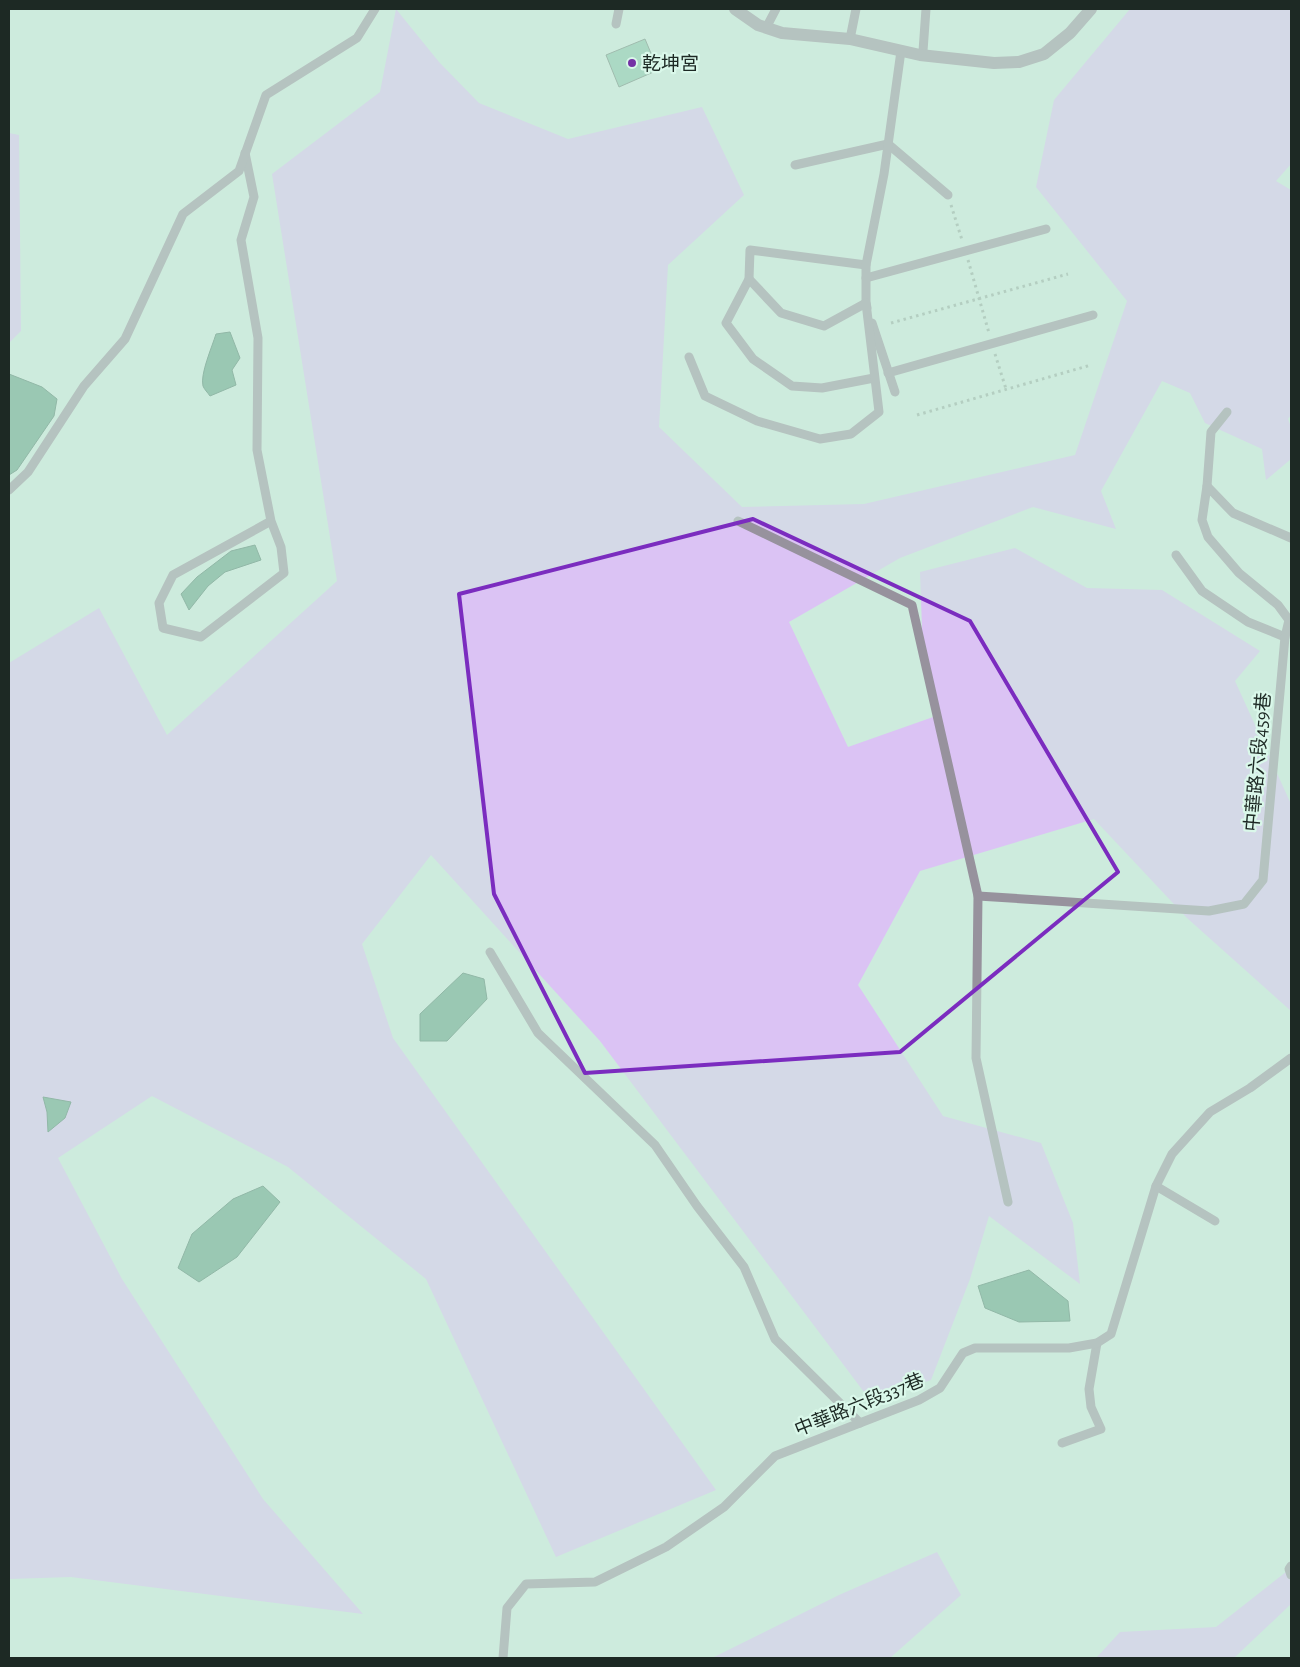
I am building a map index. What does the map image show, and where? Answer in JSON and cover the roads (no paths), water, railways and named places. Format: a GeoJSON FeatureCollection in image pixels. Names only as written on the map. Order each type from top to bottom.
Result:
{"type":"FeatureCollection","features":[{"type":"Feature","properties":{"kind":"street"},"geometry":{"type":"LineString","coordinates":[[735,9],[758,25],[782,33],[850,40],[920,56],[994,63],[1020,62],[1044,54],[1070,33],[1091,9]]}},
{"type":"Feature","properties":{"kind":"lane"},"geometry":{"type":"LineString","coordinates":[[9,490],[28,472],[84,386],[125,339],[183,214],[239,171],[266,95],[357,38],[375,9]]}},
{"type":"Feature","properties":{"kind":"lane"},"geometry":{"type":"LineString","coordinates":[[616,24],[619,9]]}},
{"type":"Feature","properties":{"kind":"lane"},"geometry":{"type":"LineString","coordinates":[[766,28],[776,9]]}},
{"type":"Feature","properties":{"kind":"lane"},"geometry":{"type":"LineString","coordinates":[[850,40],[856,9]]}},
{"type":"Feature","properties":{"kind":"lane"},"geometry":{"type":"LineString","coordinates":[[920,56],[926,9]]}},
{"type":"Feature","properties":{"kind":"lane"},"geometry":{"type":"LineString","coordinates":[[689,357],[705,396],[757,421],[820,438],[851,434],[879,412],[866,303],[866,265],[888,144],[900,51]]}},
{"type":"Feature","properties":{"kind":"lane"},"geometry":{"type":"LineString","coordinates":[[795,166],[888,144]]}},
{"type":"Feature","properties":{"kind":"lane"},"geometry":{"type":"LineString","coordinates":[[888,144],[948,195]]}},
{"type":"Feature","properties":{"kind":"lane"},"geometry":{"type":"LineString","coordinates":[[245,153],[254,197],[241,240],[258,338],[257,450],[271,521],[281,547],[284,573],[201,637],[163,628],[159,603],[174,575],[271,521]]}},
{"type":"Feature","properties":{"kind":"lane"},"geometry":{"type":"LineString","coordinates":[[866,278],[1046,230]]}},
{"type":"Feature","properties":{"kind":"lane"},"geometry":{"type":"LineString","coordinates":[[866,265],[750,250],[749,279],[726,323],[753,359],[792,386],[822,388],[874,378]]}},
{"type":"Feature","properties":{"kind":"lane"},"geometry":{"type":"LineString","coordinates":[[749,279],[781,313],[824,326],[866,303]]}},
{"type":"Feature","properties":{"kind":"lane"},"geometry":{"type":"LineString","coordinates":[[866,303],[895,392]]}},
{"type":"Feature","properties":{"kind":"lane"},"geometry":{"type":"LineString","coordinates":[[888,373],[1093,315]]}},
{"type":"Feature","properties":{"kind":"lane","name":"中華路六段459巷"},"geometry":{"type":"LineString","coordinates":[[978,896],[1208,911],[1244,904],[1263,880],[1285,637],[1289,620],[1278,605],[1239,573],[1208,537],[1202,520],[1211,432],[1226,412]]}},
{"type":"Feature","properties":{"kind":"lane"},"geometry":{"type":"LineString","coordinates":[[1206,486],[1233,513],[1291,538]]}},
{"type":"Feature","properties":{"kind":"lane"},"geometry":{"type":"LineString","coordinates":[[738,522],[912,605],[978,896],[976,1058],[1008,1202]]}},
{"type":"Feature","properties":{"kind":"lane"},"geometry":{"type":"LineString","coordinates":[[1176,555],[1202,591],[1248,622],[1285,637]]}},
{"type":"Feature","properties":{"kind":"lane"},"geometry":{"type":"LineString","coordinates":[[490,952],[538,1032],[655,1145],[697,1206],[744,1266],[775,1339],[860,1423]]}},
{"type":"Feature","properties":{"kind":"lane"},"geometry":{"type":"LineString","coordinates":[[1062,1443],[1101,1429],[1091,1407],[1089,1389],[1097,1343],[1111,1334],[1156,1186],[1172,1154],[1210,1112],[1250,1088],[1291,1058]]}},
{"type":"Feature","properties":{"kind":"lane"},"geometry":{"type":"LineString","coordinates":[[1156,1186],[1214,1222]]}},
{"type":"Feature","properties":{"kind":"lane","name":"中華路六段337巷"},"geometry":{"type":"LineString","coordinates":[[503,1658],[507,1608],[526,1584],[595,1582],[666,1547],[724,1507],[776,1456],[919,1400],[940,1388],[963,1353],[975,1348],[1069,1348],[1097,1343]]}},
{"type":"Feature","properties":{"kind":"lane"},"geometry":{"type":"LineString","coordinates":[[1291,1566],[1289,1569],[1291,1575]]}},
{"type":"Feature","properties":{"kind":"place","name":"乾坤宮"},"geometry":{"type":"Point","coordinates":[632,63]}}]}
